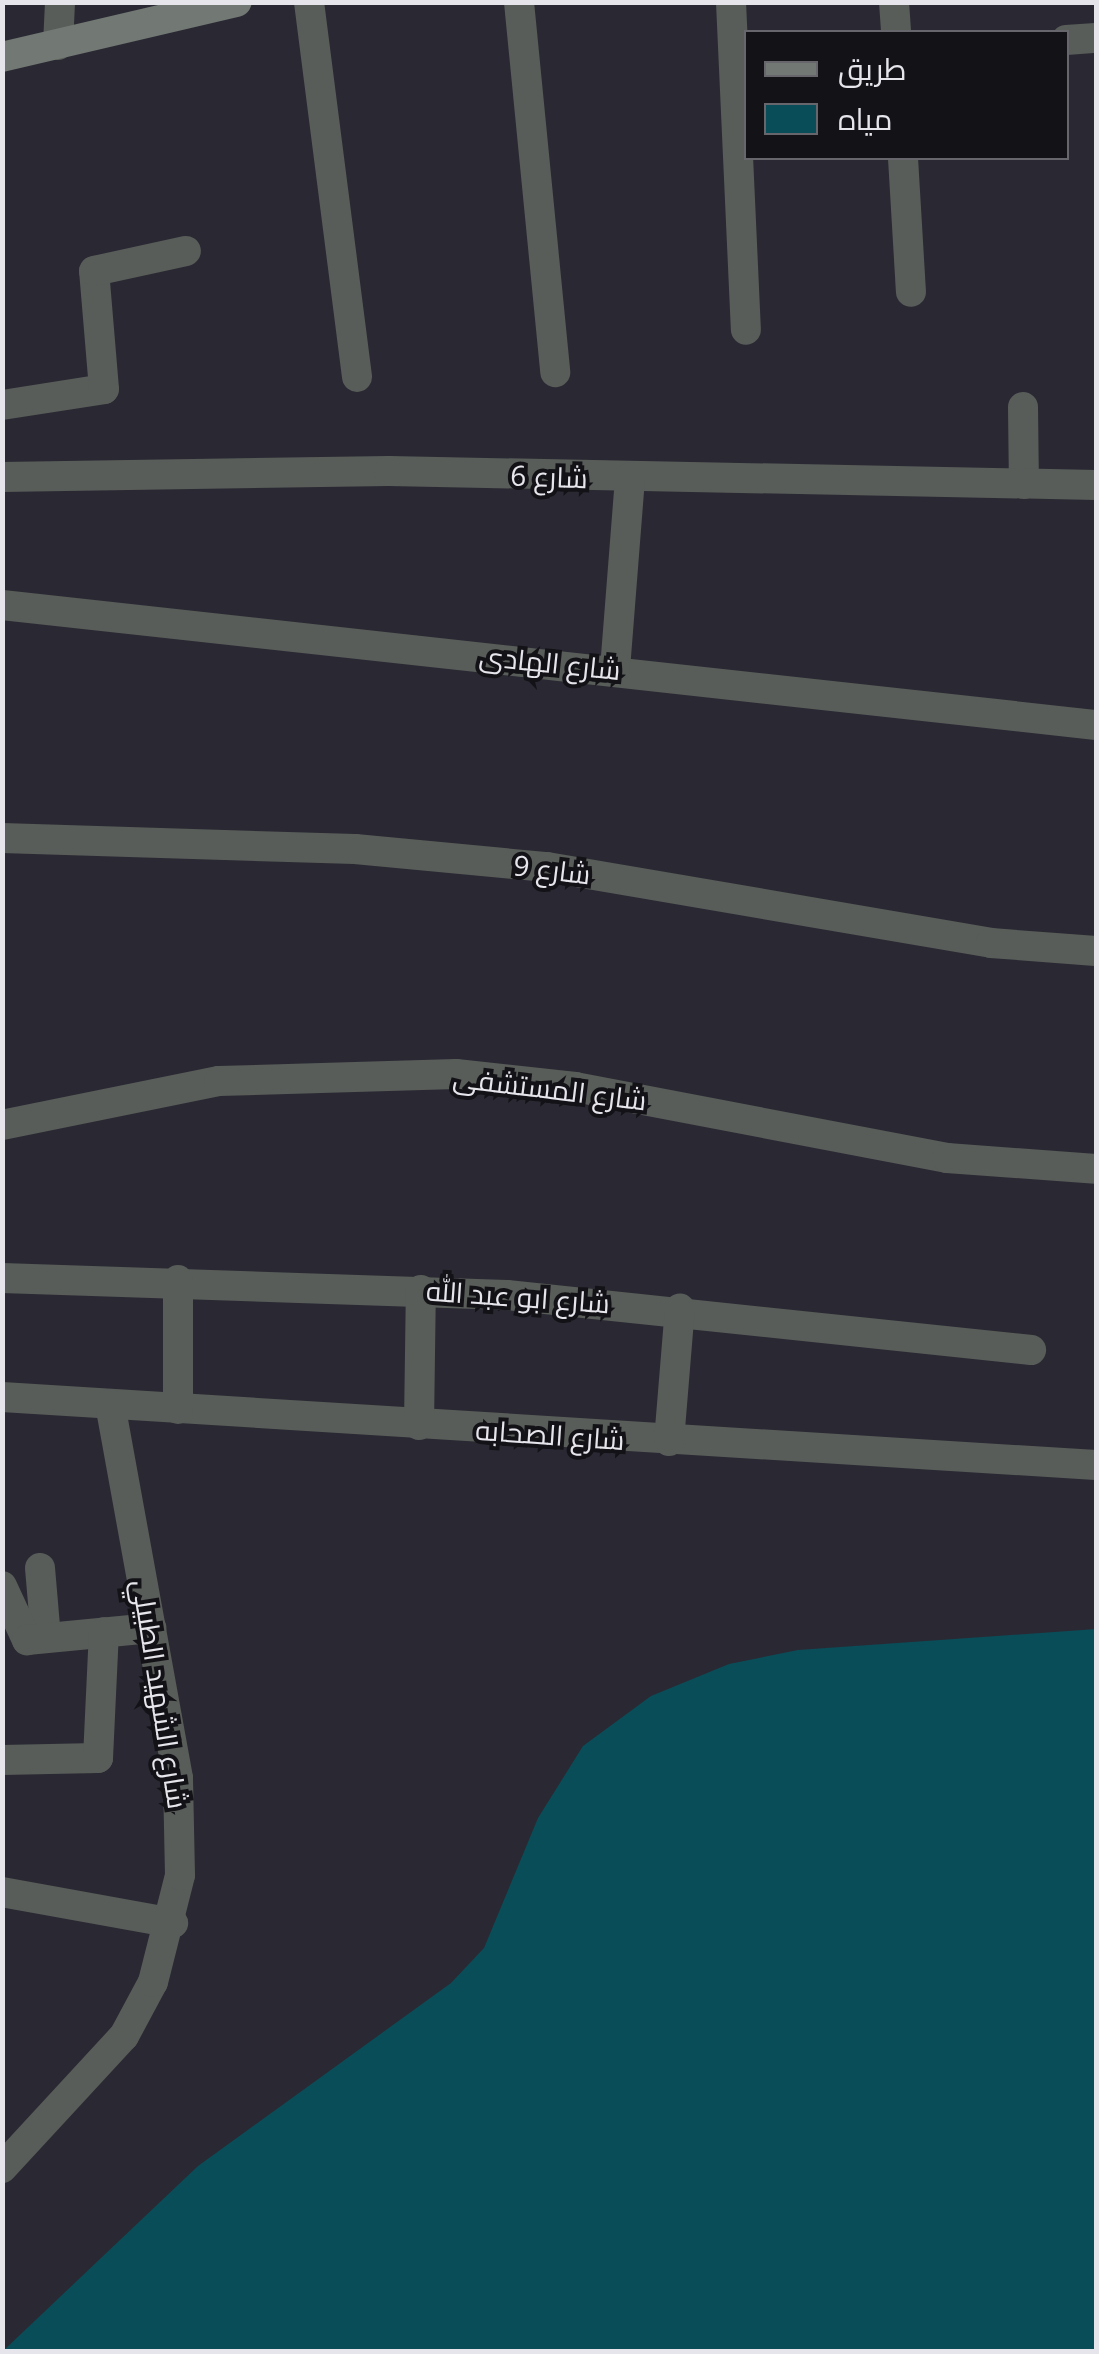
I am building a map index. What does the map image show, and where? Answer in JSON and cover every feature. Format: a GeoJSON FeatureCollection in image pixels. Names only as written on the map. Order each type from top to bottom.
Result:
{"type":"FeatureCollection","features":[{"type":"Feature","properties":{"kind":"street"},"geometry":{"type":"LineString","coordinates":[[58,45],[60,2]]}},
{"type":"Feature","properties":{"kind":"street"},"geometry":{"type":"LineString","coordinates":[[2,57],[238,2]]}},
{"type":"Feature","properties":{"kind":"street"},"geometry":{"type":"LineString","coordinates":[[309,2],[357,378]]}},
{"type":"Feature","properties":{"kind":"street"},"geometry":{"type":"LineString","coordinates":[[519,2],[555,372]]}},
{"type":"Feature","properties":{"kind":"street"},"geometry":{"type":"LineString","coordinates":[[731,2],[746,330]]}},
{"type":"Feature","properties":{"kind":"street"},"geometry":{"type":"LineString","coordinates":[[894,2],[896,30]]}},
{"type":"Feature","properties":{"kind":"street"},"geometry":{"type":"LineString","coordinates":[[1069,40],[1096,38]]}},
{"type":"Feature","properties":{"kind":"street"},"geometry":{"type":"LineString","coordinates":[[903,160],[911,292]]}},
{"type":"Feature","properties":{"kind":"street"},"geometry":{"type":"LineString","coordinates":[[2,405],[104,389],[94,271],[186,251]]}},
{"type":"Feature","properties":{"kind":"street"},"geometry":{"type":"LineString","coordinates":[[1023,407],[1024,484]]}},
{"type":"Feature","properties":{"kind":"street","name":"شارع 6"},"geometry":{"type":"LineString","coordinates":[[2,477],[630,478],[1096,486]]}},
{"type":"Feature","properties":{"kind":"street"},"geometry":{"type":"LineString","coordinates":[[616,669],[630,478]]}},
{"type":"Feature","properties":{"kind":"street","name":"شارع الهادى"},"geometry":{"type":"LineString","coordinates":[[2,605],[616,669],[1096,725]]}},
{"type":"Feature","properties":{"kind":"street","name":"شارع 9"},"geometry":{"type":"LineString","coordinates":[[2,838],[354,849],[547,868],[991,942],[1096,951]]}},
{"type":"Feature","properties":{"kind":"street","name":"شارع المستشفى"},"geometry":{"type":"LineString","coordinates":[[2,1125],[219,1081],[456,1074],[575,1087],[946,1158],[1096,1169]]}},
{"type":"Feature","properties":{"kind":"street","name":"شارع ابو عبد الله"},"geometry":{"type":"LineString","coordinates":[[2,1278],[178,1280],[421,1290],[680,1308],[1031,1350]]}},
{"type":"Feature","properties":{"kind":"street"},"geometry":{"type":"LineString","coordinates":[[178,1280],[178,1409]]}},
{"type":"Feature","properties":{"kind":"street"},"geometry":{"type":"LineString","coordinates":[[418,1425],[421,1290]]}},
{"type":"Feature","properties":{"kind":"street"},"geometry":{"type":"LineString","coordinates":[[669,1442],[680,1308]]}},
{"type":"Feature","properties":{"kind":"street","name":"شارع الصحابه"},"geometry":{"type":"LineString","coordinates":[[2,1398],[669,1442],[1096,1465]]}},
{"type":"Feature","properties":{"kind":"street","name":"شارع الشهيد الطبيلي"},"geometry":{"type":"LineString","coordinates":[[9,2152],[124,2036],[173,1923],[182,1827],[110,1404]]}},
{"type":"Feature","properties":{"kind":"street"},"geometry":{"type":"LineString","coordinates":[[40,1568],[46,1638]]}},
{"type":"Feature","properties":{"kind":"street"},"geometry":{"type":"LineString","coordinates":[[2,1586],[23,1638],[150,1628]]}},
{"type":"Feature","properties":{"kind":"street"},"geometry":{"type":"LineString","coordinates":[[2,1760],[98,1758],[104,1632]]}},
{"type":"Feature","properties":{"kind":"street"},"geometry":{"type":"LineString","coordinates":[[2,1892],[173,1923]]}},
{"type":"Feature","properties":{"kind":"water"},"geometry":{"type":"Polygon","coordinates":[[[1096,1629],[1096,2351],[3,2351],[198,2166],[451,1983],[484,1948],[538,1818],[583,1746],[651,1696],[729,1664],[798,1650],[1096,1629]]]}}]}
